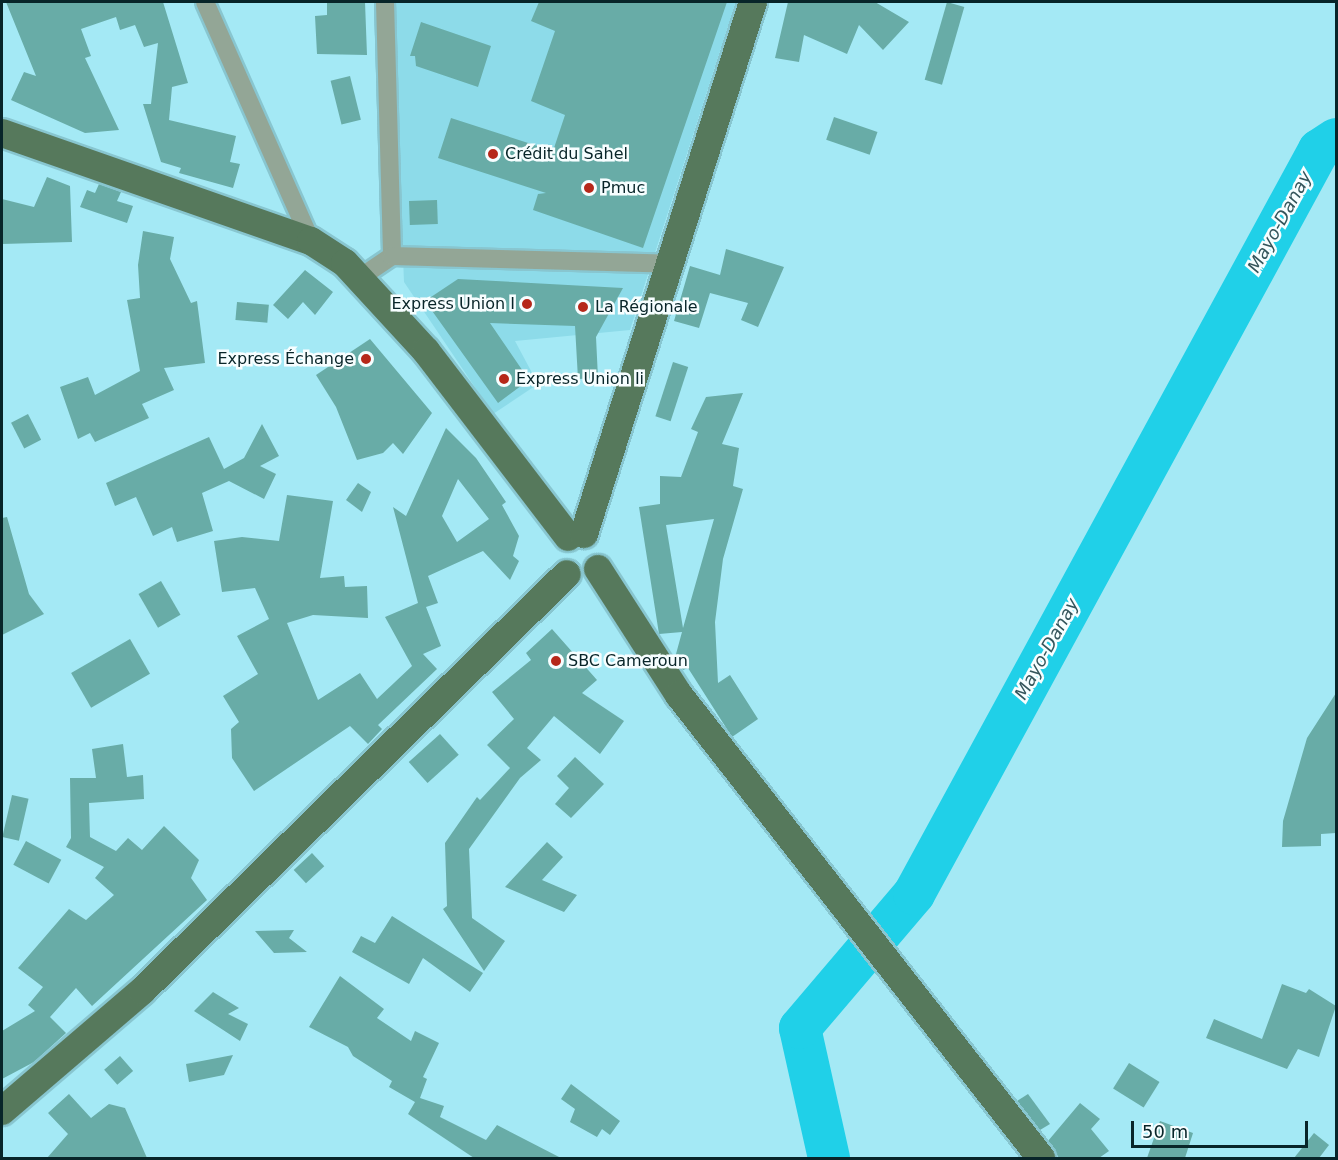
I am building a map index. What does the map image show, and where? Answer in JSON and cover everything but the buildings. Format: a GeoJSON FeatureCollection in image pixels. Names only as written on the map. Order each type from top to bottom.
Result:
{"type":"FeatureCollection","features":[{"type":"Feature","properties":{"kind":"main road"},"geometry":{"type":"LineString","coordinates":[[567,574],[558,551],[576,535],[671,264],[753,2]]}},
{"type":"Feature","properties":{"kind":"main road"},"geometry":{"type":"LineString","coordinates":[[2,133],[311,241],[361,277],[426,351],[576,535],[598,544],[598,569],[679,695],[841,898],[1041,1158]]}},
{"type":"Feature","properties":{"kind":"main road"},"geometry":{"type":"LineString","coordinates":[[567,574],[583,578],[598,569]]}},
{"type":"Feature","properties":{"kind":"main road"},"geometry":{"type":"LineString","coordinates":[[2,1111],[142,991],[567,574]]}},
{"type":"Feature","properties":{"kind":"street"},"geometry":{"type":"LineString","coordinates":[[205,2],[311,241]]}},
{"type":"Feature","properties":{"kind":"street"},"geometry":{"type":"LineString","coordinates":[[384,2],[392,256]]}},
{"type":"Feature","properties":{"kind":"street"},"geometry":{"type":"LineString","coordinates":[[361,277],[392,256],[671,264]]}},
{"type":"Feature","properties":{"kind":"shaded area"},"geometry":{"type":"Polygon","coordinates":[[[393,2],[736,2],[630,330],[515,341],[538,384],[493,414],[404,282],[393,2]]]}},
{"type":"Feature","properties":{"kind":"waterway","name":"Mayo-Danay"},"geometry":{"type":"LineString","coordinates":[[829,1158],[800,1028],[914,894],[1319,150],[1336,139]]}},
{"type":"Feature","properties":{"kind":"place","name":"Crédit du Sahel"},"geometry":{"type":"Point","coordinates":[493,154]}},
{"type":"Feature","properties":{"kind":"place","name":"Pmuc"},"geometry":{"type":"Point","coordinates":[589,188]}},
{"type":"Feature","properties":{"kind":"place","name":"Express Union I"},"geometry":{"type":"Point","coordinates":[527,304]}},
{"type":"Feature","properties":{"kind":"place","name":"La Régionale"},"geometry":{"type":"Point","coordinates":[583,307]}},
{"type":"Feature","properties":{"kind":"place","name":"Express Échange"},"geometry":{"type":"Point","coordinates":[366,359]}},
{"type":"Feature","properties":{"kind":"place","name":"Express Union Ii"},"geometry":{"type":"Point","coordinates":[504,379]}},
{"type":"Feature","properties":{"kind":"place","name":"SBC Cameroun"},"geometry":{"type":"Point","coordinates":[556,661]}}]}
